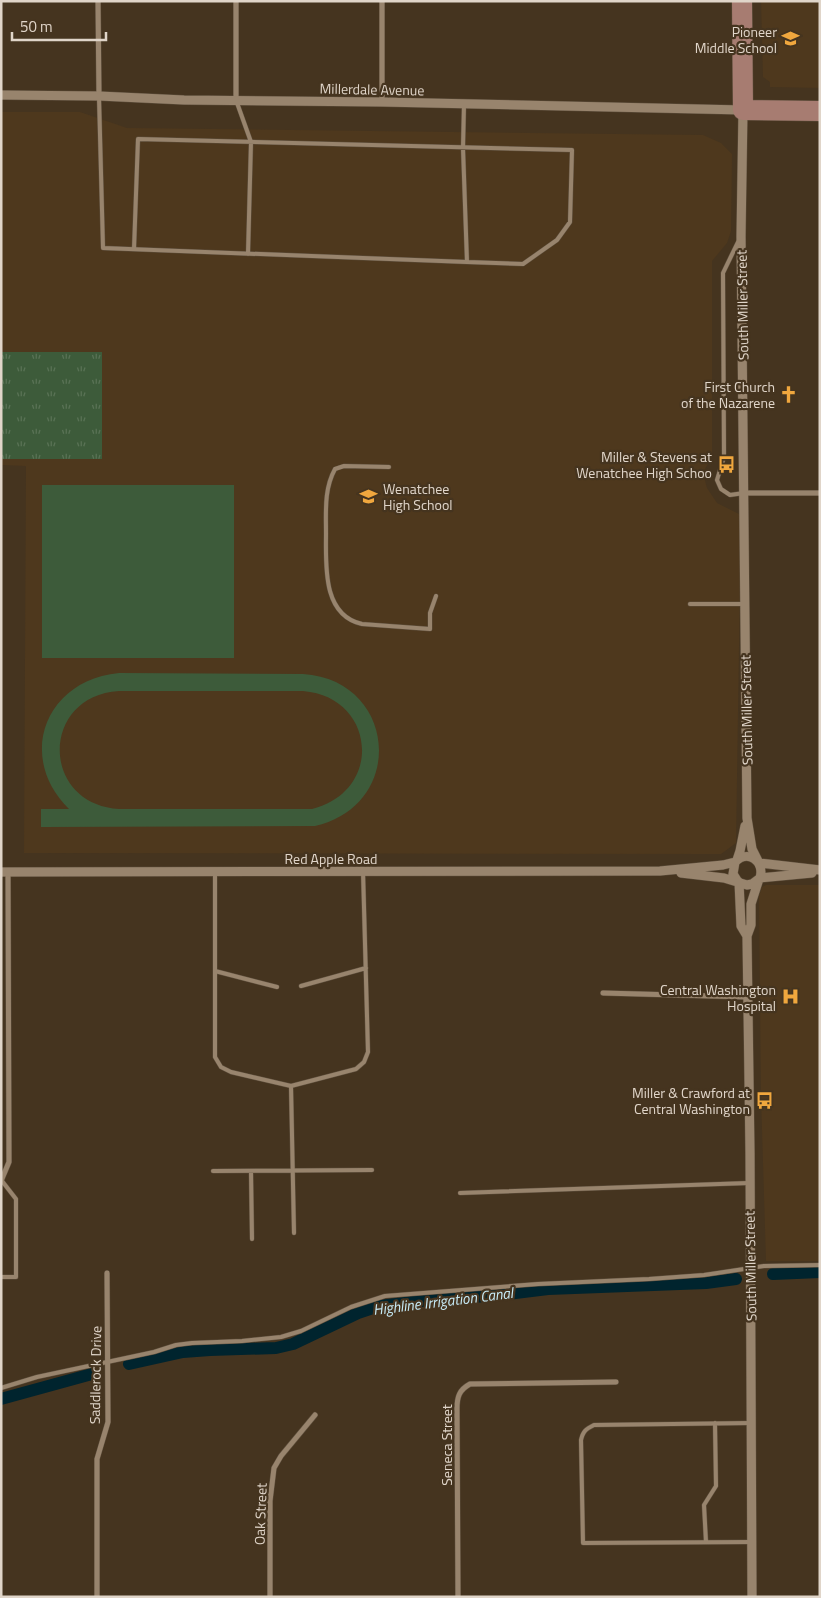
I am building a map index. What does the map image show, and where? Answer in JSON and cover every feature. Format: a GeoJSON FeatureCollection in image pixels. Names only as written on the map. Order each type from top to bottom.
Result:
{"type":"FeatureCollection","features":[{"type":"Feature","properties":{"kind":"main road","name":"South Miller Street"},"geometry":{"type":"LineString","coordinates":[[742,1],[742,110]]}},
{"type":"Feature","properties":{"kind":"main road"},"geometry":{"type":"LineString","coordinates":[[742,110],[820,111]]}},
{"type":"Feature","properties":{"kind":"street"},"geometry":{"type":"LineString","coordinates":[[98,1],[99,96]]}},
{"type":"Feature","properties":{"kind":"street"},"geometry":{"type":"LineString","coordinates":[[236,1],[236,100]]}},
{"type":"Feature","properties":{"kind":"street"},"geometry":{"type":"LineString","coordinates":[[382,1],[382,102]]}},
{"type":"Feature","properties":{"kind":"street","name":"Millerdale Avenue"},"geometry":{"type":"LineString","coordinates":[[1,95],[742,110]]}},
{"type":"Feature","properties":{"kind":"street","name":"South Miller Street"},"geometry":{"type":"LineString","coordinates":[[742,110],[741,236],[747,818],[752,849],[758,862]]}},
{"type":"Feature","properties":{"kind":"street"},"geometry":{"type":"LineString","coordinates":[[745,493],[820,493]]}},
{"type":"Feature","properties":{"kind":"street","name":"South Miller Street"},"geometry":{"type":"LineString","coordinates":[[736,861],[747,818]]}},
{"type":"Feature","properties":{"kind":"street"},"geometry":{"type":"LineString","coordinates":[[748,856],[758,862],[820,871],[759,878],[752,884],[747,885],[738,882],[733,874],[736,861],[748,856]]}},
{"type":"Feature","properties":{"kind":"street","name":"Red Apple Road"},"geometry":{"type":"LineString","coordinates":[[4,872],[660,871],[723,865],[736,861]]}},
{"type":"Feature","properties":{"kind":"street"},"geometry":{"type":"LineString","coordinates":[[758,862],[761,868],[759,878]]}},
{"type":"Feature","properties":{"kind":"street","name":"Red Apple Road"},"geometry":{"type":"LineString","coordinates":[[660,871],[724,878],[738,882]]}},
{"type":"Feature","properties":{"kind":"street"},"geometry":{"type":"LineString","coordinates":[[1,1181],[9,1162],[9,1049],[4,872]]}},
{"type":"Feature","properties":{"kind":"street","name":"South Miller Street"},"geometry":{"type":"LineString","coordinates":[[752,1597],[747,936],[751,925],[751,904],[759,878]]}},
{"type":"Feature","properties":{"kind":"street","name":"South Miller Street"},"geometry":{"type":"LineString","coordinates":[[738,882],[741,926],[747,936]]}},
{"type":"Feature","properties":{"kind":"street"},"geometry":{"type":"LineString","coordinates":[[603,993],[748,997]]}},
{"type":"Feature","properties":{"kind":"street"},"geometry":{"type":"LineString","coordinates":[[1,1050],[9,1049]]}},
{"type":"Feature","properties":{"kind":"street","name":"Saddlerock Drive"},"geometry":{"type":"LineString","coordinates":[[97,1597],[97,1460],[108,1422],[107,1272]]}},
{"type":"Feature","properties":{"kind":"street","name":"Seneca Street"},"geometry":{"type":"LineString","coordinates":[[458,1597],[457,1409],[460,1393],[470,1384],[616,1382]]}},
{"type":"Feature","properties":{"kind":"street","name":"Oak Street"},"geometry":{"type":"LineString","coordinates":[[270,1597],[270,1500],[274,1468],[281,1456],[314,1415]]}},
{"type":"Feature","properties":{"kind":"lane"},"geometry":{"type":"LineString","coordinates":[[99,96],[103,248],[523,264],[557,240],[570,222],[572,150],[138,139],[134,249]]}},
{"type":"Feature","properties":{"kind":"lane"},"geometry":{"type":"LineString","coordinates":[[236,100],[251,142],[248,254]]}},
{"type":"Feature","properties":{"kind":"lane"},"geometry":{"type":"LineString","coordinates":[[464,104],[467,262]]}},
{"type":"Feature","properties":{"kind":"lane"},"geometry":{"type":"LineString","coordinates":[[741,236],[723,273],[724,457],[717,480],[721,489],[730,495],[745,493]]}},
{"type":"Feature","properties":{"kind":"lane"},"geometry":{"type":"LineString","coordinates":[[389,467],[344,466],[335,469],[331,476],[326,493],[326,577],[334,603],[347,619],[353,622],[430,629],[430,613],[436,596]]}},
{"type":"Feature","properties":{"kind":"lane"},"geometry":{"type":"LineString","coordinates":[[690,604],[744,604]]}},
{"type":"Feature","properties":{"kind":"lane"},"geometry":{"type":"LineString","coordinates":[[215,872],[215,1057],[222,1067],[231,1072],[291,1086],[356,1070],[364,1062],[368,1052],[363,871]]}},
{"type":"Feature","properties":{"kind":"lane"},"geometry":{"type":"LineString","coordinates":[[301,986],[366,968]]}},
{"type":"Feature","properties":{"kind":"lane"},"geometry":{"type":"LineString","coordinates":[[215,971],[277,988]]}},
{"type":"Feature","properties":{"kind":"lane"},"geometry":{"type":"LineString","coordinates":[[291,1086],[294,1233]]}},
{"type":"Feature","properties":{"kind":"lane"},"geometry":{"type":"LineString","coordinates":[[213,1171],[372,1170]]}},
{"type":"Feature","properties":{"kind":"lane"},"geometry":{"type":"LineString","coordinates":[[251,1171],[252,1239]]}},
{"type":"Feature","properties":{"kind":"lane"},"geometry":{"type":"LineString","coordinates":[[1,1181],[16,1199],[16,1278],[1,1278]]}},
{"type":"Feature","properties":{"kind":"lane"},"geometry":{"type":"LineString","coordinates":[[460,1193],[750,1182]]}},
{"type":"Feature","properties":{"kind":"lane"},"geometry":{"type":"LineString","coordinates":[[1,1388],[176,1345],[281,1337],[301,1331],[351,1307],[385,1296],[530,1284],[649,1279],[750,1269],[820,1265]]}},
{"type":"Feature","properties":{"kind":"lane"},"geometry":{"type":"LineString","coordinates":[[706,1542],[704,1505],[716,1486],[715,1423]]}},
{"type":"Feature","properties":{"kind":"lane"},"geometry":{"type":"LineString","coordinates":[[751,1423],[594,1425],[586,1428],[582,1433],[581,1440],[583,1543],[752,1542]]}},
{"type":"Feature","properties":{"kind":"shaded area","name":"Pioneer Middle School"},"geometry":{"type":"Polygon","coordinates":[[[761,1],[820,1],[820,88],[770,87],[770,82],[763,77],[761,1]]]}},
{"type":"Feature","properties":{"kind":"shaded area","name":"Wenatchee High School"},"geometry":{"type":"Polygon","coordinates":[[[1,112],[80,112],[127,128],[703,135],[721,143],[732,154],[731,231],[727,243],[712,261],[712,456],[703,473],[707,488],[717,503],[741,515],[736,843],[721,854],[24,853],[26,466],[1,465],[1,112]]]}},
{"type":"Feature","properties":{"kind":"shaded area","name":"Central Washington Hospital"},"geometry":{"type":"Polygon","coordinates":[[[766,885],[820,885],[820,1261],[766,1261],[761,1097],[759,896],[762,887],[766,885]]]}},
{"type":"Feature","properties":{"kind":"green space"},"geometry":{"type":"Polygon","coordinates":[[[1,352],[102,352],[102,459],[1,459],[1,352]]]}},
{"type":"Feature","properties":{"kind":"green space"},"geometry":{"type":"Polygon","coordinates":[[[42,485],[234,485],[234,658],[42,658],[42,485]]]}},
{"type":"Feature","properties":{"kind":"green space"},"geometry":{"type":"Polygon","coordinates":[[[119,673],[303,674],[334,681],[357,697],[372,719],[379,744],[376,770],[365,794],[345,814],[315,826],[41,827],[41,809],[69,809],[53,789],[44,767],[42,745],[46,724],[57,705],[73,690],[93,679],[119,673]],[[119,691],[93,697],[75,711],[63,729],[60,750],[63,771],[75,789],[93,803],[119,809],[312,809],[335,799],[351,784],[360,765],[362,746],[357,726],[345,709],[327,697],[303,691],[119,691]]]}},
{"type":"Feature","properties":{"kind":"waterway","name":"Highline Irrigation Canal"},"geometry":{"type":"LineString","coordinates":[[773,1274],[820,1272]]}},
{"type":"Feature","properties":{"kind":"waterway","name":"Highline Irrigation Canal"},"geometry":{"type":"LineString","coordinates":[[129,1364],[183,1352],[276,1348],[293,1344],[358,1313],[379,1306],[548,1289],[706,1283],[736,1279]]}},
{"type":"Feature","properties":{"kind":"waterway","name":"Highline Irrigation Canal"},"geometry":{"type":"LineString","coordinates":[[1,1399],[92,1374]]}},
{"type":"Feature","properties":{"kind":"place","name":"Pioneer Middle School"},"geometry":{"type":"Point","coordinates":[791,39]}},
{"type":"Feature","properties":{"kind":"place","name":"First Church of the Nazarene"},"geometry":{"type":"Point","coordinates":[789,394]}},
{"type":"Feature","properties":{"kind":"place","name":"Miller & Stevens at Wenatchee High Schoo"},"geometry":{"type":"Point","coordinates":[726,464]}},
{"type":"Feature","properties":{"kind":"place","name":"Wenatchee High School"},"geometry":{"type":"Point","coordinates":[369,496]}},
{"type":"Feature","properties":{"kind":"place","name":"Central Washington Hospital"},"geometry":{"type":"Point","coordinates":[790,997]}},
{"type":"Feature","properties":{"kind":"place","name":"Miller & Crawford at Central Washington"},"geometry":{"type":"Point","coordinates":[764,1100]}}]}
